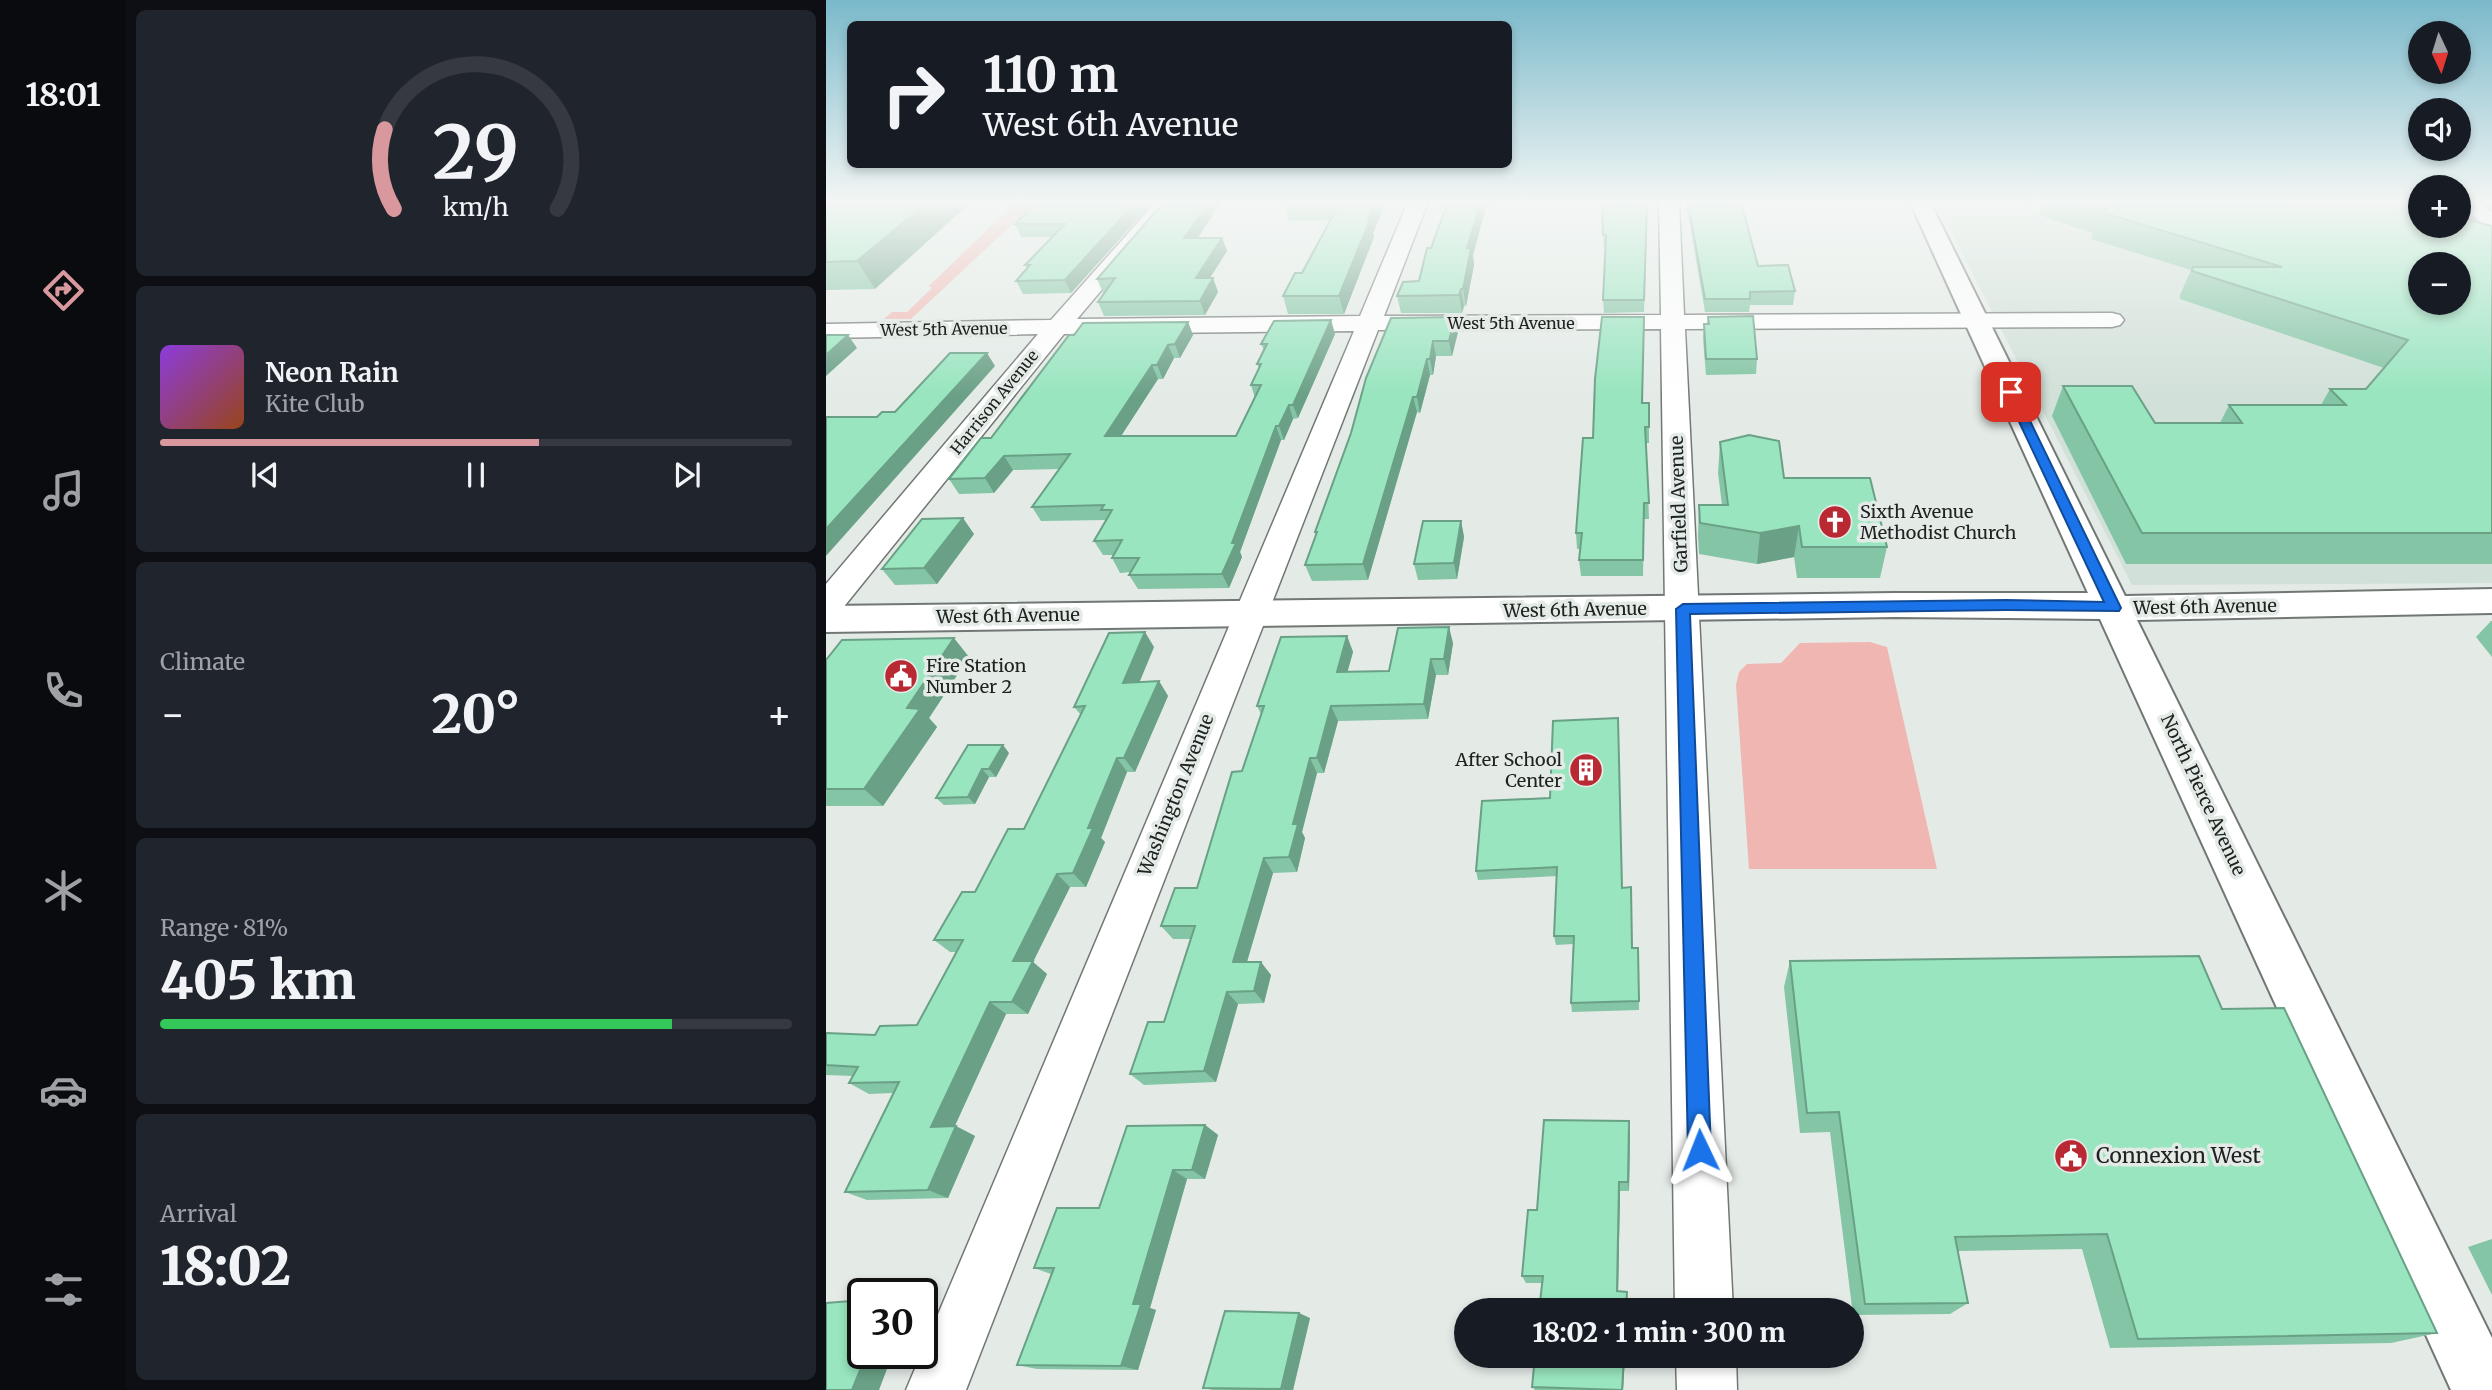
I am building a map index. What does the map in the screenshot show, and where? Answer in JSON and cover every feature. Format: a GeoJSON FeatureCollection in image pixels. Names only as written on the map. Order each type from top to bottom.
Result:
{"type":"FeatureCollection","features":[{"type":"Feature","properties":{"kind":"street","name":"Harrison Avenue"},"geometry":{"type":"LineString","coordinates":[[826,606],[1109,267]]}},
{"type":"Feature","properties":{"kind":"street","name":"Washington Avenue"},"geometry":{"type":"LineString","coordinates":[[936,1390],[1392,267]]}},
{"type":"Feature","properties":{"kind":"street","name":"Garfield Avenue"},"geometry":{"type":"LineString","coordinates":[[1671,267],[1704,1298]]}},
{"type":"Feature","properties":{"kind":"street","name":"North Pierce Avenue"},"geometry":{"type":"LineString","coordinates":[[1951,267],[2484,1390]]}},
{"type":"Feature","properties":{"kind":"street","name":"West 5th Avenue"},"geometry":{"type":"LineString","coordinates":[[826,331],[1368,323],[2112,320]]}},
{"type":"Feature","properties":{"kind":"street","name":"West 6th Avenue"},"geometry":{"type":"LineString","coordinates":[[826,619],[2006,605],[2114,608],[2492,601]]}},
{"type":"Feature","properties":{"kind":"street"},"geometry":{"type":"LineString","coordinates":[[1706,1368],[1707,1390]]}},
{"type":"Feature","properties":{"kind":"shaded area"},"geometry":{"type":"Polygon","coordinates":[[[949,267],[967,267],[911,319],[884,319],[892,312],[907,312],[932,288],[929,286],[949,267]]]}},
{"type":"Feature","properties":{"kind":"shaded area"},"geometry":{"type":"Polygon","coordinates":[[[1969,267],[2408,267],[2408,315],[2471,315],[2471,267],[2492,267],[2492,583],[2132,585],[1969,267]]]}},
{"type":"Feature","properties":{"kind":"shaded area"},"geometry":{"type":"Polygon","coordinates":[[[1870,642],[1887,647],[1937,869],[1749,869],[1736,685],[1739,672],[1747,664],[1781,663],[1800,643],[1870,642]]]}},
{"type":"Feature","properties":{"kind":"building"},"geometry":{"type":"Polygon","coordinates":[[[1028,267],[1077,267],[1065,280],[1016,281],[1028,267]]]}},
{"type":"Feature","properties":{"kind":"building"},"geometry":{"type":"Polygon","coordinates":[[[1108,267],[1203,267],[1196,278],[1213,278],[1200,301],[1098,302],[1115,278],[1097,279],[1108,267]]]}},
{"type":"Feature","properties":{"kind":"building"},"geometry":{"type":"Polygon","coordinates":[[[1305,267],[1351,267],[1339,296],[1283,296],[1295,273],[1302,273],[1305,267]]]}},
{"type":"Feature","properties":{"kind":"building"},"geometry":{"type":"Polygon","coordinates":[[[1422,267],[1467,267],[1463,289],[1459,295],[1397,296],[1403,282],[1419,281],[1422,267]]]}},
{"type":"Feature","properties":{"kind":"building"},"geometry":{"type":"Polygon","coordinates":[[[1605,267],[1645,267],[1644,300],[1603,300],[1605,267]]]}},
{"type":"Feature","properties":{"kind":"building"},"geometry":{"type":"Polygon","coordinates":[[[1699,267],[1789,267],[1795,291],[1750,292],[1750,299],[1705,299],[1699,267]]]}},
{"type":"Feature","properties":{"kind":"building"},"geometry":{"type":"Polygon","coordinates":[[[2193,267],[2408,267],[2408,315],[2471,315],[2471,267],[2492,267],[2492,533],[2142,533],[2063,386],[2132,386],[2155,423],[2242,423],[2229,405],[2346,405],[2330,389],[2366,389],[2408,340],[2192,271],[2193,267]]]}},
{"type":"Feature","properties":{"kind":"building"},"geometry":{"type":"Polygon","coordinates":[[[1753,316],[1757,359],[1706,359],[1704,324],[1709,324],[1708,317],[1753,316]]]}},
{"type":"Feature","properties":{"kind":"building"},"geometry":{"type":"Polygon","coordinates":[[[1455,317],[1449,341],[1433,341],[1430,359],[1427,359],[1417,397],[1413,397],[1363,564],[1305,565],[1351,433],[1366,378],[1391,318],[1455,317]]]}},
{"type":"Feature","properties":{"kind":"building"},"geometry":{"type":"Polygon","coordinates":[[[1602,317],[1644,317],[1642,403],[1649,403],[1649,427],[1645,427],[1649,503],[1644,503],[1643,560],[1579,560],[1582,533],[1576,533],[1583,438],[1593,438],[1595,379],[1602,317]]]}},
{"type":"Feature","properties":{"kind":"building"},"geometry":{"type":"Polygon","coordinates":[[[1331,320],[1293,405],[1289,405],[1279,426],[1276,426],[1232,543],[1236,543],[1222,574],[1129,575],[1139,558],[1112,558],[1122,540],[1094,541],[1112,510],[1101,510],[1104,505],[1032,507],[1070,454],[1004,456],[985,478],[949,479],[981,438],[991,438],[1069,335],[1074,335],[1083,323],[1188,322],[1175,344],[1168,345],[1157,365],[1152,365],[1105,436],[1236,436],[1261,385],[1251,385],[1267,344],[1261,344],[1274,321],[1331,320]]]}},
{"type":"Feature","properties":{"kind":"building"},"geometry":{"type":"Polygon","coordinates":[[[826,335],[848,335],[826,355],[826,335]]]}},
{"type":"Feature","properties":{"kind":"building"},"geometry":{"type":"Polygon","coordinates":[[[950,353],[987,353],[826,529],[826,417],[877,417],[882,412],[895,412],[950,353]]]}},
{"type":"Feature","properties":{"kind":"building"},"geometry":{"type":"Polygon","coordinates":[[[1749,435],[1779,441],[1784,478],[1870,478],[1887,547],[1802,547],[1799,526],[1760,533],[1700,523],[1699,505],[1728,505],[1720,442],[1749,435]]]}},
{"type":"Feature","properties":{"kind":"building"},"geometry":{"type":"Polygon","coordinates":[[[963,518],[924,568],[882,569],[922,519],[963,518]]]}},
{"type":"Feature","properties":{"kind":"building"},"geometry":{"type":"Polygon","coordinates":[[[1423,521],[1461,521],[1454,563],[1414,564],[1423,521]]]}},
{"type":"Feature","properties":{"kind":"building"},"geometry":{"type":"Polygon","coordinates":[[[1449,627],[1444,659],[1431,659],[1424,704],[1331,706],[1317,758],[1310,758],[1293,824],[1298,824],[1289,857],[1264,858],[1233,962],[1261,962],[1254,991],[1227,992],[1204,1071],[1130,1074],[1148,1022],[1164,1022],[1195,926],[1161,926],[1175,888],[1197,888],[1232,772],[1242,771],[1264,706],[1257,706],[1281,637],[1347,636],[1337,672],[1389,671],[1398,628],[1449,627]]]}},
{"type":"Feature","properties":{"kind":"building"},"geometry":{"type":"Polygon","coordinates":[[[1145,632],[1123,683],[1159,681],[1124,758],[1117,758],[1088,828],[1093,828],[1073,873],[1057,874],[1013,961],[1033,961],[1012,1002],[990,1002],[931,1127],[956,1126],[928,1190],[845,1192],[899,1082],[849,1083],[858,1067],[826,1065],[826,1033],[875,1035],[880,1026],[917,1025],[963,940],[934,940],[962,892],[975,892],[1008,829],[1024,829],[1085,706],[1074,707],[1109,633],[1145,632]]]}},
{"type":"Feature","properties":{"kind":"building"},"geometry":{"type":"Polygon","coordinates":[[[954,638],[907,708],[920,709],[864,789],[826,789],[826,660],[842,640],[954,638]]]}},
{"type":"Feature","properties":{"kind":"building"},"geometry":{"type":"Polygon","coordinates":[[[1618,718],[1622,888],[1631,887],[1632,948],[1638,948],[1639,1001],[1571,1003],[1574,936],[1554,936],[1557,867],[1476,871],[1482,801],[1550,798],[1553,721],[1618,718]]]}},
{"type":"Feature","properties":{"kind":"building"},"geometry":{"type":"Polygon","coordinates":[[[968,745],[1003,745],[989,769],[982,769],[968,797],[936,798],[968,745]]]}},
{"type":"Feature","properties":{"kind":"building","name":"Connexion West"},"geometry":{"type":"Polygon","coordinates":[[[2199,956],[2222,1009],[2284,1008],[2437,1333],[2138,1339],[2107,1234],[1955,1237],[1968,1303],[1865,1304],[1839,1112],[1807,1113],[1790,961],[2199,956]]]}},
{"type":"Feature","properties":{"kind":"building"},"geometry":{"type":"Polygon","coordinates":[[[1544,1120],[1629,1121],[1628,1182],[1619,1182],[1617,1291],[1627,1292],[1627,1298],[1540,1298],[1543,1276],[1522,1276],[1528,1210],[1537,1210],[1544,1120]]]}},
{"type":"Feature","properties":{"kind":"building"},"geometry":{"type":"Polygon","coordinates":[[[1205,1125],[1192,1170],[1173,1170],[1133,1304],[1141,1304],[1121,1366],[1017,1365],[1054,1268],[1034,1268],[1057,1208],[1099,1208],[1127,1126],[1205,1125]]]}},
{"type":"Feature","properties":{"kind":"building"},"geometry":{"type":"Polygon","coordinates":[[[847,1301],[847,1369],[861,1369],[852,1390],[826,1390],[826,1303],[847,1301]]]}},
{"type":"Feature","properties":{"kind":"building"},"geometry":{"type":"Polygon","coordinates":[[[1225,1311],[1299,1313],[1281,1389],[1203,1388],[1225,1311]]]}},
{"type":"Feature","properties":{"kind":"building"},"geometry":{"type":"Polygon","coordinates":[[[1534,1368],[1623,1368],[1622,1390],[1532,1387],[1534,1368]]]}},
{"type":"Feature","properties":{"kind":"place","name":"Sixth Avenue Methodist Church"},"geometry":{"type":"Point","coordinates":[1835,522]}},
{"type":"Feature","properties":{"kind":"place","name":"Fire Station Number 2"},"geometry":{"type":"Point","coordinates":[901,676]}},
{"type":"Feature","properties":{"kind":"place","name":"After School Center"},"geometry":{"type":"Point","coordinates":[1586,770]}},
{"type":"Feature","properties":{"kind":"place","name":"Connexion West"},"geometry":{"type":"Point","coordinates":[2071,1156]}},
{"type":"Feature","properties":{"kind":"route"},"geometry":{"type":"LineString","coordinates":[[1700,1150],[1683,609],[1895,605],[2081,605],[2114,608],[2011,392]]}}]}
